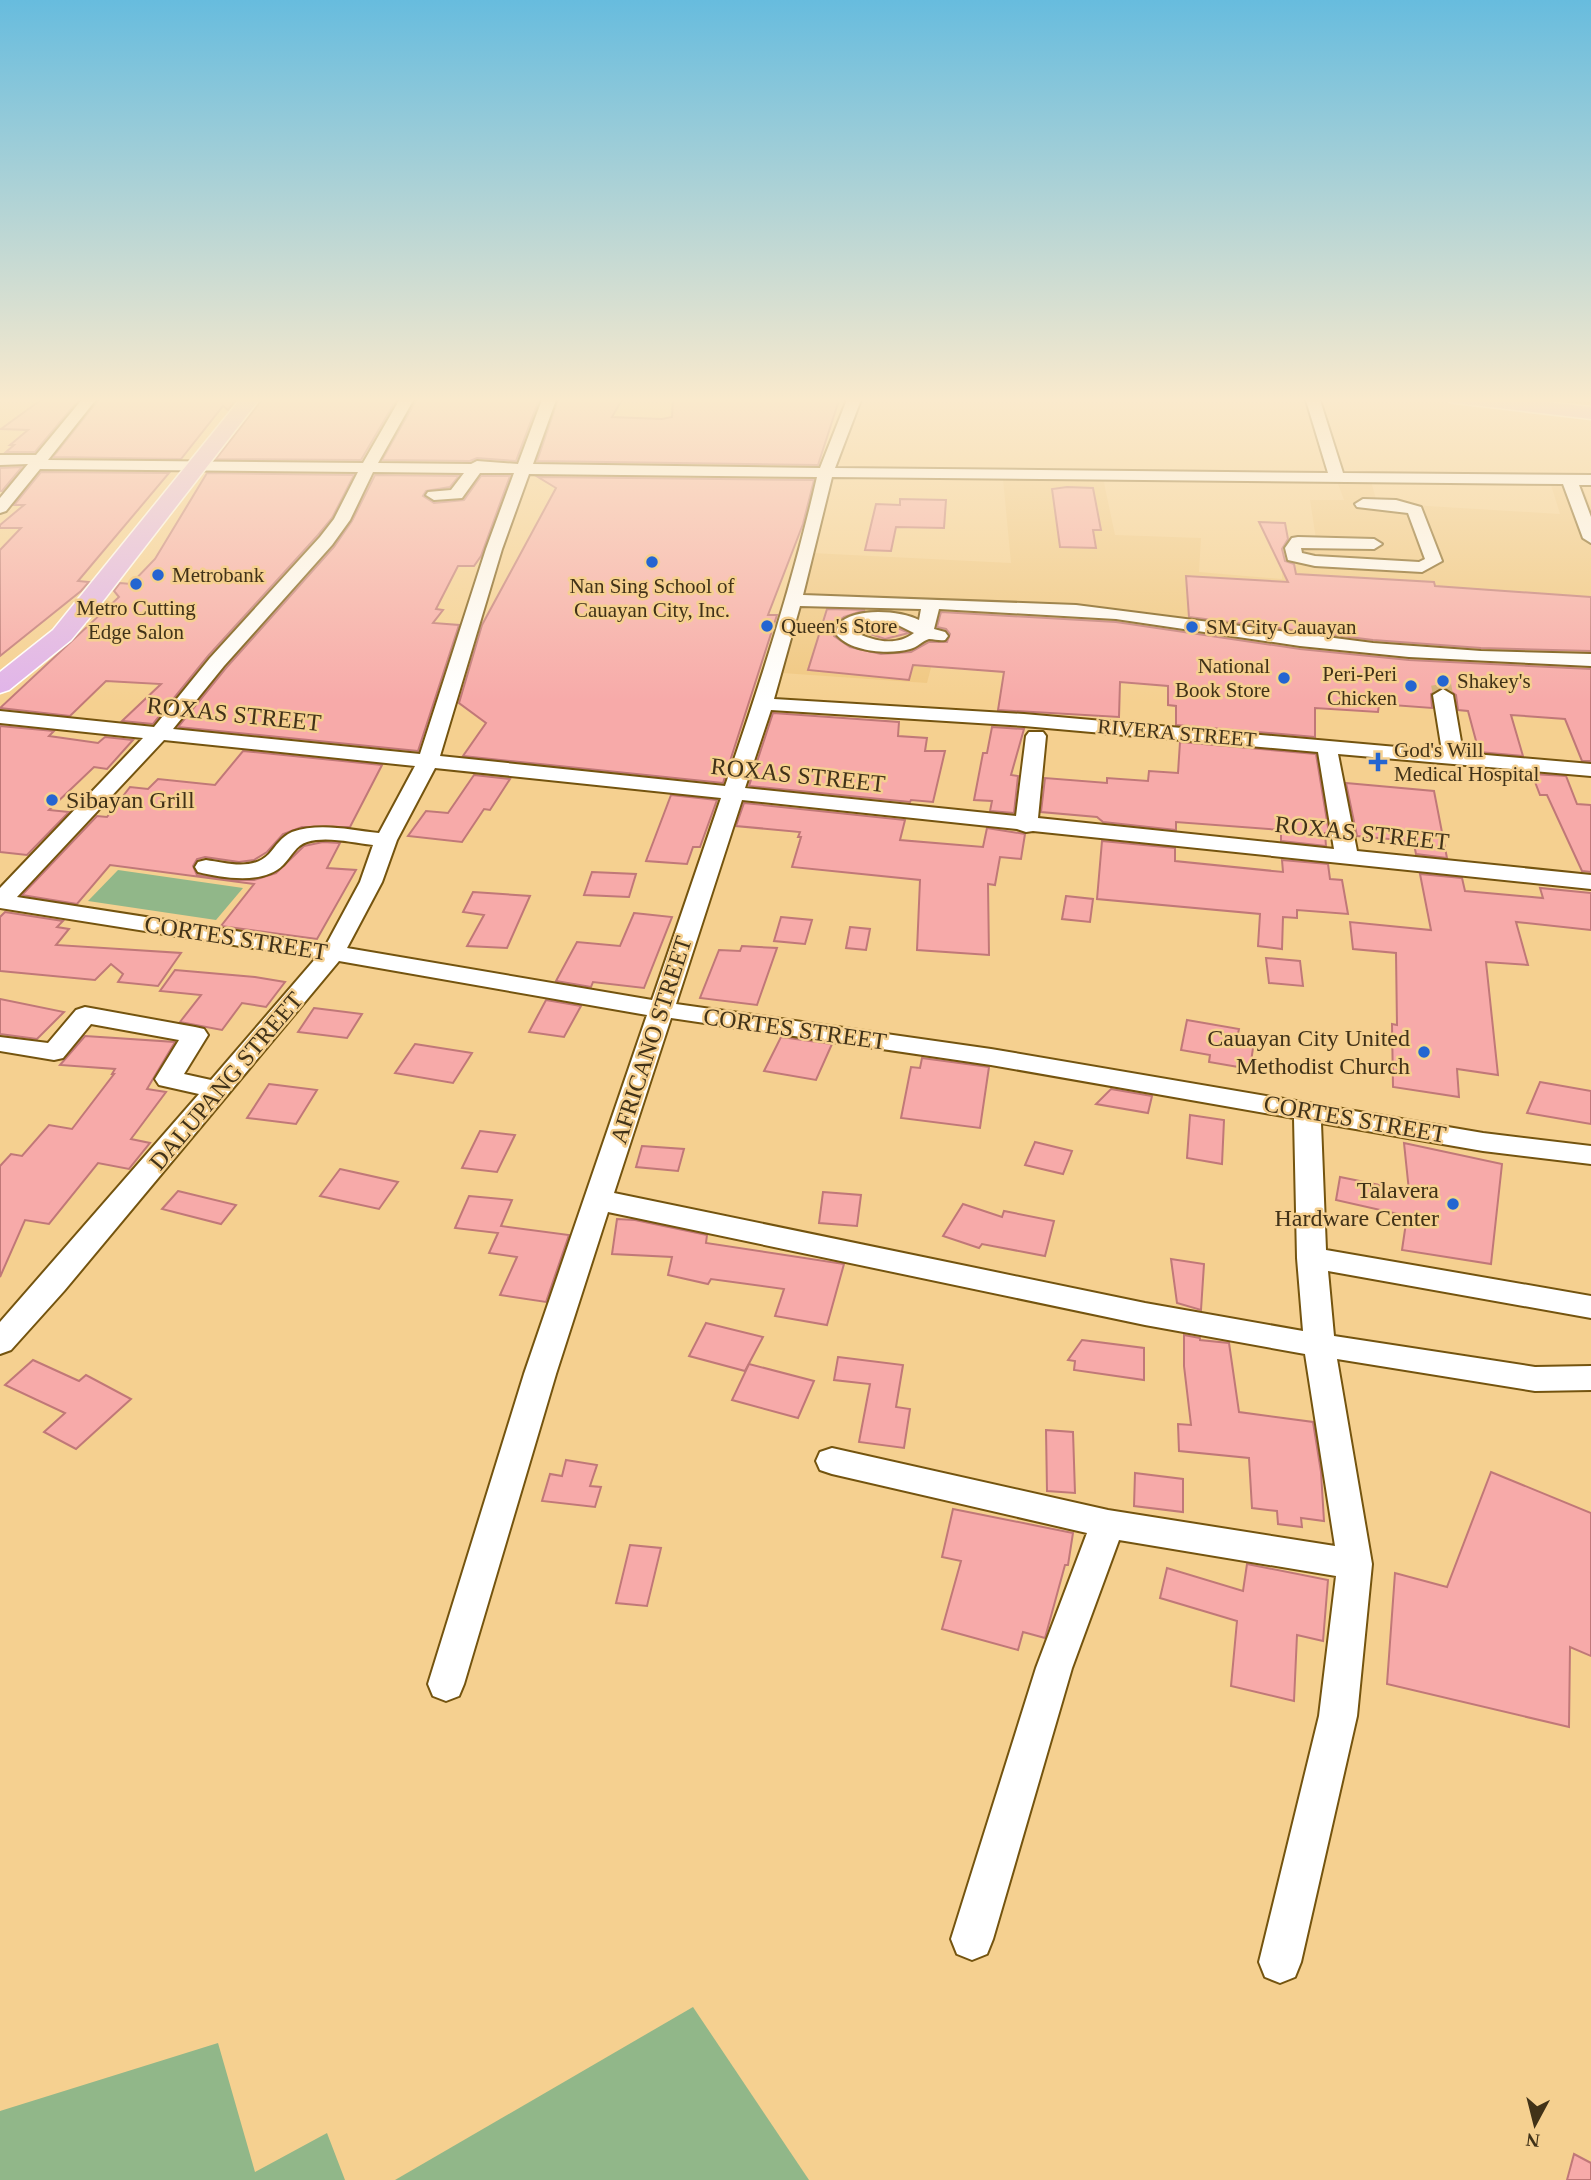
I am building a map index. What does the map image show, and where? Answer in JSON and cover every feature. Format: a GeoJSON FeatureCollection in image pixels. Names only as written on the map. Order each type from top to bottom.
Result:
{"type":"FeatureCollection","features":[{"type":"Feature","properties":{"kind":"main road"},"geometry":{"type":"LineString","coordinates":[[0,685],[62,635],[172,499]]}},
{"type":"Feature","properties":{"kind":"street"},"geometry":{"type":"LineString","coordinates":[[0,901],[160,732],[217,662],[326,541],[342,520],[352,499]]}},
{"type":"Feature","properties":{"kind":"street","name":"DALUPANG STREET"},"geometry":{"type":"LineString","coordinates":[[0,1342],[63,1273],[333,953],[371,883],[386,840],[428,762],[494,549],[512,499]]}},
{"type":"Feature","properties":{"kind":"street","name":"AFRICANO STREET"},"geometry":{"type":"LineString","coordinates":[[446,1684],[540,1374],[599,1200],[659,1009],[763,704],[820,499]]}},
{"type":"Feature","properties":{"kind":"street"},"geometry":{"type":"LineString","coordinates":[[1362,499],[1377,564]]}},
{"type":"Feature","properties":{"kind":"street"},"geometry":{"type":"LineString","coordinates":[[1576,499],[1591,538]]}},
{"type":"Feature","properties":{"kind":"street"},"geometry":{"type":"LineString","coordinates":[[1396,505],[1415,510],[1434,561],[1422,567],[1305,560],[1294,556],[1293,548],[1298,542],[1369,524],[1396,505]]}},
{"type":"Feature","properties":{"kind":"street"},"geometry":{"type":"LineString","coordinates":[[793,600],[931,603],[1115,614],[1298,640],[1435,654],[1506,659],[1591,660]]}},
{"type":"Feature","properties":{"kind":"street"},"geometry":{"type":"LineString","coordinates":[[931,603],[932,635]]}},
{"type":"Feature","properties":{"kind":"street"},"geometry":{"type":"LineString","coordinates":[[1435,654],[1454,758]]}},
{"type":"Feature","properties":{"kind":"street","name":"RIVERA STREET"},"geometry":{"type":"LineString","coordinates":[[763,704],[1024,720],[1591,770]]}},
{"type":"Feature","properties":{"kind":"street","name":"ROXAS STREET"},"geometry":{"type":"LineString","coordinates":[[0,717],[1591,883]]}},
{"type":"Feature","properties":{"kind":"street"},"geometry":{"type":"LineString","coordinates":[[1026,826],[1036,736]]}},
{"type":"Feature","properties":{"kind":"street"},"geometry":{"type":"LineString","coordinates":[[1327,748],[1347,857]]}},
{"type":"Feature","properties":{"kind":"street"},"geometry":{"type":"LineString","coordinates":[[206,867],[239,870],[266,867],[288,843],[302,836],[386,840]]}},
{"type":"Feature","properties":{"kind":"street","name":"CORTES STREET"},"geometry":{"type":"LineString","coordinates":[[0,901],[333,953],[659,1009],[991,1057],[1483,1142],[1591,1155]]}},
{"type":"Feature","properties":{"kind":"street"},"geometry":{"type":"LineString","coordinates":[[4,1044],[54,1052],[85,1015],[195,1035],[168,1080],[218,1090]]}},
{"type":"Feature","properties":{"kind":"street"},"geometry":{"type":"LineString","coordinates":[[1280,1962],[1338,1716],[1354,1564],[1319,1345],[1312,1258],[1307,1110]]}},
{"type":"Feature","properties":{"kind":"street"},"geometry":{"type":"LineString","coordinates":[[599,1200],[1145,1314],[1535,1379],[1591,1378]]}},
{"type":"Feature","properties":{"kind":"street"},"geometry":{"type":"LineString","coordinates":[[1312,1258],[1591,1307]]}},
{"type":"Feature","properties":{"kind":"street"},"geometry":{"type":"LineString","coordinates":[[832,1461],[1108,1524],[1354,1564]]}},
{"type":"Feature","properties":{"kind":"street"},"geometry":{"type":"LineString","coordinates":[[972,1939],[1055,1668],[1108,1524]]}},
{"type":"Feature","properties":{"kind":"shaded area","name":"SM City Cauayan"},"geometry":{"type":"Polygon","coordinates":[[[1005,499],[1107,499],[1115,535],[1201,538],[1199,572],[1282,579],[1283,538],[1316,539],[1310,500],[1376,499],[1377,503],[1560,514],[1555,499],[1588,499],[1591,506],[1591,719],[932,664],[927,683],[782,673],[812,553],[1011,563],[1005,499]]]}},
{"type":"Feature","properties":{"kind":"green space"},"geometry":{"type":"Polygon","coordinates":[[[118,870],[243,888],[216,920],[88,901],[118,870]]]}},
{"type":"Feature","properties":{"kind":"green space"},"geometry":{"type":"Polygon","coordinates":[[[693,2007],[809,2180],[395,2180],[693,2007]]]}},
{"type":"Feature","properties":{"kind":"green space"},"geometry":{"type":"Polygon","coordinates":[[[218,2043],[255,2172],[327,2133],[345,2180],[0,2180],[0,2111],[218,2043]]]}},
{"type":"Feature","properties":{"kind":"building"},"geometry":{"type":"Polygon","coordinates":[[[19,499],[147,499],[78,581],[89,582],[81,591],[0,656],[0,550],[21,528],[0,528],[0,525],[24,505],[14,505],[19,499]]]}},
{"type":"Feature","properties":{"kind":"building"},"geometry":{"type":"Polygon","coordinates":[[[191,499],[342,499],[332,518],[318,535],[208,656],[153,724],[122,721],[161,684],[106,681],[70,716],[0,708],[119,597],[114,591],[120,583],[131,584],[155,559],[191,499]]]}},
{"type":"Feature","properties":{"kind":"building"},"geometry":{"type":"Polygon","coordinates":[[[363,499],[427,499],[434,503],[465,499],[502,499],[481,556],[474,566],[458,566],[436,609],[443,610],[433,623],[459,625],[418,751],[178,727],[226,668],[334,547],[363,499]]]}},
{"type":"Feature","properties":{"kind":"building"},"geometry":{"type":"Polygon","coordinates":[[[550,499],[809,499],[803,524],[768,615],[777,615],[723,783],[463,756],[486,723],[459,703],[482,625],[550,499]]]}},
{"type":"Feature","properties":{"kind":"building"},"geometry":{"type":"Polygon","coordinates":[[[900,499],[946,500],[944,528],[896,527],[891,551],[865,550],[876,504],[900,505],[900,499]]]}},
{"type":"Feature","properties":{"kind":"building"},"geometry":{"type":"Polygon","coordinates":[[[1053,499],[1095,499],[1101,530],[1093,530],[1096,548],[1060,547],[1053,499]]]}},
{"type":"Feature","properties":{"kind":"building"},"geometry":{"type":"Polygon","coordinates":[[[1259,522],[1285,523],[1288,539],[1282,549],[1285,561],[1294,564],[1296,574],[1434,582],[1435,586],[1591,597],[1591,651],[1481,648],[1373,640],[1189,617],[1186,576],[1288,582],[1259,522]]]}},
{"type":"Feature","properties":{"kind":"building"},"geometry":{"type":"Polygon","coordinates":[[[827,609],[865,610],[844,617],[836,623],[834,636],[850,647],[881,654],[911,652],[929,642],[947,642],[950,634],[946,629],[937,627],[941,612],[1116,622],[1300,649],[1409,660],[1591,669],[1591,761],[1582,761],[1565,719],[1511,715],[1523,756],[1479,752],[1468,711],[1458,710],[1456,695],[1444,687],[1431,694],[1432,708],[1379,704],[1378,712],[1315,708],[1315,737],[1176,725],[1176,706],[1168,705],[1168,686],[1120,682],[1119,717],[998,710],[1004,672],[913,665],[909,680],[808,670],[827,609]]]}},
{"type":"Feature","properties":{"kind":"building"},"geometry":{"type":"Polygon","coordinates":[[[893,626],[909,633],[885,639],[858,630],[893,626]]]}},
{"type":"Feature","properties":{"kind":"building"},"geometry":{"type":"Polygon","coordinates":[[[773,713],[899,722],[898,736],[927,738],[925,751],[945,751],[933,802],[749,786],[773,713]]]}},
{"type":"Feature","properties":{"kind":"building"},"geometry":{"type":"Polygon","coordinates":[[[0,726],[54,731],[49,736],[98,743],[105,737],[133,740],[107,769],[94,767],[49,810],[69,812],[27,855],[0,852],[0,726]]]}},
{"type":"Feature","properties":{"kind":"building"},"geometry":{"type":"Polygon","coordinates":[[[992,727],[1024,729],[1011,775],[1018,776],[1014,813],[990,811],[992,801],[974,800],[983,753],[987,753],[992,727]]]}},
{"type":"Feature","properties":{"kind":"building"},"geometry":{"type":"Polygon","coordinates":[[[1180,742],[1316,754],[1329,833],[1325,833],[1326,846],[1281,841],[1281,830],[1176,822],[1176,830],[1103,822],[1097,817],[1041,812],[1045,778],[1107,783],[1107,778],[1148,781],[1149,771],[1178,773],[1180,742]]]}},
{"type":"Feature","properties":{"kind":"building"},"geometry":{"type":"Polygon","coordinates":[[[243,751],[382,765],[350,827],[302,827],[283,834],[267,852],[254,860],[239,862],[205,857],[197,859],[193,866],[197,875],[254,880],[276,873],[304,846],[323,842],[340,843],[327,868],[356,870],[317,939],[221,926],[254,884],[110,865],[77,904],[22,895],[97,816],[107,817],[130,787],[148,789],[158,779],[215,785],[243,751]]]}},
{"type":"Feature","properties":{"kind":"building"},"geometry":{"type":"Polygon","coordinates":[[[1532,774],[1566,776],[1577,804],[1591,805],[1591,872],[1582,871],[1547,795],[1540,795],[1532,774]]]}},
{"type":"Feature","properties":{"kind":"building"},"geometry":{"type":"Polygon","coordinates":[[[474,775],[510,779],[490,810],[484,809],[462,842],[408,836],[426,811],[448,813],[474,775]]]}},
{"type":"Feature","properties":{"kind":"building"},"geometry":{"type":"Polygon","coordinates":[[[1346,783],[1434,791],[1447,858],[1416,854],[1414,844],[1400,840],[1357,836],[1346,783]]]}},
{"type":"Feature","properties":{"kind":"building"},"geometry":{"type":"Polygon","coordinates":[[[671,795],[717,800],[700,847],[693,847],[687,864],[646,861],[671,795]]]}},
{"type":"Feature","properties":{"kind":"building"},"geometry":{"type":"Polygon","coordinates":[[[744,803],[905,820],[900,840],[983,847],[987,828],[1025,834],[1021,859],[1000,857],[995,885],[988,884],[989,955],[917,950],[920,880],[792,867],[800,832],[736,826],[744,803]]]}},
{"type":"Feature","properties":{"kind":"building"},"geometry":{"type":"Polygon","coordinates":[[[1102,841],[1175,848],[1175,861],[1283,872],[1282,860],[1328,864],[1330,879],[1342,880],[1348,914],[1297,910],[1297,918],[1283,917],[1282,949],[1258,946],[1260,914],[1097,899],[1102,841]]]}},
{"type":"Feature","properties":{"kind":"building"},"geometry":{"type":"Polygon","coordinates":[[[592,872],[636,874],[629,897],[584,895],[592,872]]]}},
{"type":"Feature","properties":{"kind":"building"},"geometry":{"type":"Polygon","coordinates":[[[1420,874],[1462,878],[1465,891],[1543,898],[1540,888],[1591,893],[1591,930],[1516,922],[1528,965],[1486,962],[1498,1075],[1457,1069],[1459,1097],[1393,1087],[1392,1024],[1397,1025],[1396,953],[1353,949],[1350,922],[1431,930],[1420,874]]]}},
{"type":"Feature","properties":{"kind":"building"},"geometry":{"type":"Polygon","coordinates":[[[473,892],[530,896],[507,948],[467,946],[484,915],[463,912],[473,892]]]}},
{"type":"Feature","properties":{"kind":"building"},"geometry":{"type":"Polygon","coordinates":[[[1066,896],[1093,899],[1090,922],[1062,919],[1066,896]]]}},
{"type":"Feature","properties":{"kind":"building"},"geometry":{"type":"Polygon","coordinates":[[[5,912],[63,921],[57,927],[69,929],[56,945],[181,953],[158,986],[118,982],[123,974],[111,964],[95,980],[0,971],[0,917],[5,912]]]}},
{"type":"Feature","properties":{"kind":"building"},"geometry":{"type":"Polygon","coordinates":[[[634,913],[672,917],[644,988],[593,982],[591,987],[556,981],[577,942],[620,946],[634,913]]]}},
{"type":"Feature","properties":{"kind":"building"},"geometry":{"type":"Polygon","coordinates":[[[781,917],[812,920],[805,944],[774,941],[781,917]]]}},
{"type":"Feature","properties":{"kind":"building"},"geometry":{"type":"Polygon","coordinates":[[[850,927],[870,929],[866,950],[846,948],[850,927]]]}},
{"type":"Feature","properties":{"kind":"building"},"geometry":{"type":"Polygon","coordinates":[[[742,946],[777,948],[757,1005],[700,998],[719,950],[740,951],[742,946]]]}},
{"type":"Feature","properties":{"kind":"building"},"geometry":{"type":"Polygon","coordinates":[[[1266,958],[1300,961],[1303,986],[1269,983],[1266,958]]]}},
{"type":"Feature","properties":{"kind":"building"},"geometry":{"type":"Polygon","coordinates":[[[175,970],[285,982],[266,1007],[242,1003],[222,1030],[180,1022],[201,995],[160,991],[175,970]]]}},
{"type":"Feature","properties":{"kind":"building"},"geometry":{"type":"Polygon","coordinates":[[[0,999],[64,1012],[37,1039],[0,1034],[0,999]]]}},
{"type":"Feature","properties":{"kind":"building"},"geometry":{"type":"Polygon","coordinates":[[[546,1000],[581,1006],[564,1037],[529,1032],[546,1000]]]}},
{"type":"Feature","properties":{"kind":"building"},"geometry":{"type":"Polygon","coordinates":[[[314,1008],[362,1014],[347,1038],[298,1032],[314,1008]]]}},
{"type":"Feature","properties":{"kind":"building"},"geometry":{"type":"Polygon","coordinates":[[[1187,1020],[1239,1029],[1237,1038],[1254,1041],[1250,1069],[1209,1062],[1210,1055],[1181,1050],[1187,1020]]]}},
{"type":"Feature","properties":{"kind":"building"},"geometry":{"type":"Polygon","coordinates":[[[85,1036],[175,1042],[147,1089],[166,1092],[131,1139],[150,1143],[129,1169],[98,1163],[49,1224],[25,1220],[0,1277],[0,1166],[11,1154],[22,1156],[49,1125],[72,1129],[114,1074],[115,1069],[60,1065],[85,1036]]]}},
{"type":"Feature","properties":{"kind":"building"},"geometry":{"type":"Polygon","coordinates":[[[781,1037],[832,1044],[816,1080],[764,1071],[781,1037]]]}},
{"type":"Feature","properties":{"kind":"building"},"geometry":{"type":"Polygon","coordinates":[[[415,1044],[472,1053],[453,1083],[395,1073],[415,1044]]]}},
{"type":"Feature","properties":{"kind":"building"},"geometry":{"type":"Polygon","coordinates":[[[922,1058],[989,1067],[980,1128],[901,1118],[911,1067],[920,1068],[922,1058]]]}},
{"type":"Feature","properties":{"kind":"building"},"geometry":{"type":"Polygon","coordinates":[[[1540,1082],[1591,1091],[1591,1124],[1527,1113],[1540,1082]]]}},
{"type":"Feature","properties":{"kind":"building"},"geometry":{"type":"Polygon","coordinates":[[[269,1084],[317,1090],[296,1124],[247,1118],[269,1084]]]}},
{"type":"Feature","properties":{"kind":"building"},"geometry":{"type":"Polygon","coordinates":[[[1111,1089],[1152,1096],[1148,1113],[1096,1104],[1111,1089]]]}},
{"type":"Feature","properties":{"kind":"building"},"geometry":{"type":"Polygon","coordinates":[[[1190,1115],[1224,1120],[1222,1164],[1187,1158],[1190,1115]]]}},
{"type":"Feature","properties":{"kind":"building"},"geometry":{"type":"Polygon","coordinates":[[[480,1131],[515,1135],[497,1172],[462,1168],[480,1131]]]}},
{"type":"Feature","properties":{"kind":"building"},"geometry":{"type":"Polygon","coordinates":[[[1035,1142],[1072,1151],[1063,1174],[1025,1165],[1035,1142]]]}},
{"type":"Feature","properties":{"kind":"building","name":"Talavera Hardware Center"},"geometry":{"type":"Polygon","coordinates":[[[1404,1143],[1502,1164],[1491,1264],[1402,1250],[1407,1216],[1336,1200],[1340,1177],[1409,1191],[1404,1143]]]}},
{"type":"Feature","properties":{"kind":"building"},"geometry":{"type":"Polygon","coordinates":[[[642,1146],[684,1149],[678,1171],[636,1167],[642,1146]]]}},
{"type":"Feature","properties":{"kind":"building"},"geometry":{"type":"Polygon","coordinates":[[[340,1169],[398,1182],[379,1209],[320,1196],[340,1169]]]}},
{"type":"Feature","properties":{"kind":"building"},"geometry":{"type":"Polygon","coordinates":[[[178,1191],[236,1205],[221,1224],[162,1209],[178,1191]]]}},
{"type":"Feature","properties":{"kind":"building"},"geometry":{"type":"Polygon","coordinates":[[[823,1192],[861,1195],[857,1226],[819,1223],[823,1192]]]}},
{"type":"Feature","properties":{"kind":"building"},"geometry":{"type":"Polygon","coordinates":[[[469,1196],[512,1200],[501,1226],[569,1235],[546,1302],[500,1295],[517,1257],[489,1253],[498,1233],[455,1228],[469,1196]]]}},
{"type":"Feature","properties":{"kind":"building"},"geometry":{"type":"Polygon","coordinates":[[[963,1204],[1002,1217],[1004,1211],[1054,1221],[1045,1256],[982,1244],[979,1248],[943,1236],[963,1204]]]}},
{"type":"Feature","properties":{"kind":"building"},"geometry":{"type":"Polygon","coordinates":[[[617,1219],[635,1220],[707,1235],[706,1243],[844,1264],[827,1325],[775,1316],[784,1289],[711,1279],[708,1284],[668,1275],[672,1257],[612,1254],[617,1219]]]}},
{"type":"Feature","properties":{"kind":"building"},"geometry":{"type":"Polygon","coordinates":[[[1171,1259],[1204,1264],[1201,1310],[1177,1303],[1171,1259]]]}},
{"type":"Feature","properties":{"kind":"building"},"geometry":{"type":"Polygon","coordinates":[[[706,1323],[763,1337],[745,1371],[689,1356],[706,1323]]]}},
{"type":"Feature","properties":{"kind":"building"},"geometry":{"type":"Polygon","coordinates":[[[1184,1335],[1200,1340],[1229,1343],[1239,1412],[1313,1422],[1321,1472],[1324,1521],[1301,1518],[1302,1527],[1278,1524],[1277,1511],[1252,1508],[1249,1458],[1179,1451],[1178,1424],[1191,1425],[1184,1366],[1184,1335]]]}},
{"type":"Feature","properties":{"kind":"building"},"geometry":{"type":"Polygon","coordinates":[[[1082,1340],[1144,1348],[1144,1380],[1074,1370],[1075,1361],[1068,1360],[1082,1340]]]}},
{"type":"Feature","properties":{"kind":"building"},"geometry":{"type":"Polygon","coordinates":[[[838,1357],[903,1365],[896,1407],[910,1409],[904,1448],[859,1442],[870,1384],[834,1380],[838,1357]]]}},
{"type":"Feature","properties":{"kind":"building"},"geometry":{"type":"Polygon","coordinates":[[[33,1360],[79,1381],[86,1375],[131,1399],[76,1449],[44,1432],[65,1413],[5,1385],[33,1360]]]}},
{"type":"Feature","properties":{"kind":"building"},"geometry":{"type":"Polygon","coordinates":[[[749,1364],[814,1381],[798,1418],[732,1400],[749,1364]]]}},
{"type":"Feature","properties":{"kind":"building"},"geometry":{"type":"Polygon","coordinates":[[[1046,1430],[1073,1432],[1075,1493],[1047,1491],[1046,1430]]]}},
{"type":"Feature","properties":{"kind":"building"},"geometry":{"type":"Polygon","coordinates":[[[566,1460],[597,1465],[590,1486],[601,1487],[595,1507],[542,1501],[550,1474],[562,1476],[566,1460]]]}},
{"type":"Feature","properties":{"kind":"building"},"geometry":{"type":"Polygon","coordinates":[[[1491,1472],[1591,1513],[1591,1656],[1570,1647],[1569,1727],[1387,1684],[1395,1573],[1447,1587],[1491,1472]]]}},
{"type":"Feature","properties":{"kind":"building"},"geometry":{"type":"Polygon","coordinates":[[[1135,1473],[1183,1479],[1183,1512],[1134,1506],[1135,1473]]]}},
{"type":"Feature","properties":{"kind":"building"},"geometry":{"type":"Polygon","coordinates":[[[953,1509],[1073,1533],[1068,1565],[1065,1565],[1045,1638],[1023,1632],[1018,1650],[942,1629],[961,1561],[942,1557],[953,1509]]]}},
{"type":"Feature","properties":{"kind":"building"},"geometry":{"type":"Polygon","coordinates":[[[630,1545],[661,1548],[647,1606],[616,1603],[630,1545]]]}},
{"type":"Feature","properties":{"kind":"building"},"geometry":{"type":"Polygon","coordinates":[[[1247,1564],[1328,1580],[1323,1641],[1297,1635],[1294,1701],[1231,1686],[1237,1621],[1160,1598],[1167,1568],[1243,1591],[1247,1564]]]}},
{"type":"Feature","properties":{"kind":"building"},"geometry":{"type":"Polygon","coordinates":[[[1574,2154],[1591,2163],[1591,2180],[1567,2180],[1574,2154]]]}},
{"type":"Feature","properties":{"kind":"tunnel"},"geometry":{"type":"LineString","coordinates":[[1441,684],[1443,695]]}},
{"type":"Feature","properties":{"kind":"place","name":"Nan Sing School of Cauayan City, Inc."},"geometry":{"type":"Point","coordinates":[652,562]}},
{"type":"Feature","properties":{"kind":"place","name":"Metrobank"},"geometry":{"type":"Point","coordinates":[158,575]}},
{"type":"Feature","properties":{"kind":"place","name":"Metro Cutting Edge Salon"},"geometry":{"type":"Point","coordinates":[136,584]}},
{"type":"Feature","properties":{"kind":"place","name":"Queen's Store"},"geometry":{"type":"Point","coordinates":[767,626]}},
{"type":"Feature","properties":{"kind":"place","name":"SM City Cauayan"},"geometry":{"type":"Point","coordinates":[1192,627]}},
{"type":"Feature","properties":{"kind":"place","name":"National Book Store"},"geometry":{"type":"Point","coordinates":[1284,678]}},
{"type":"Feature","properties":{"kind":"place","name":"Shakey's"},"geometry":{"type":"Point","coordinates":[1443,681]}},
{"type":"Feature","properties":{"kind":"place","name":"Peri-Peri Chicken"},"geometry":{"type":"Point","coordinates":[1411,686]}},
{"type":"Feature","properties":{"kind":"place","name":"God's Will Medical Hospital"},"geometry":{"type":"Point","coordinates":[1378,762]}},
{"type":"Feature","properties":{"kind":"place","name":"Sibayan Grill"},"geometry":{"type":"Point","coordinates":[52,800]}},
{"type":"Feature","properties":{"kind":"place","name":"Cauayan City United Methodist Church"},"geometry":{"type":"Point","coordinates":[1424,1052]}},
{"type":"Feature","properties":{"kind":"place","name":"Talavera Hardware Center"},"geometry":{"type":"Point","coordinates":[1453,1204]}}]}
